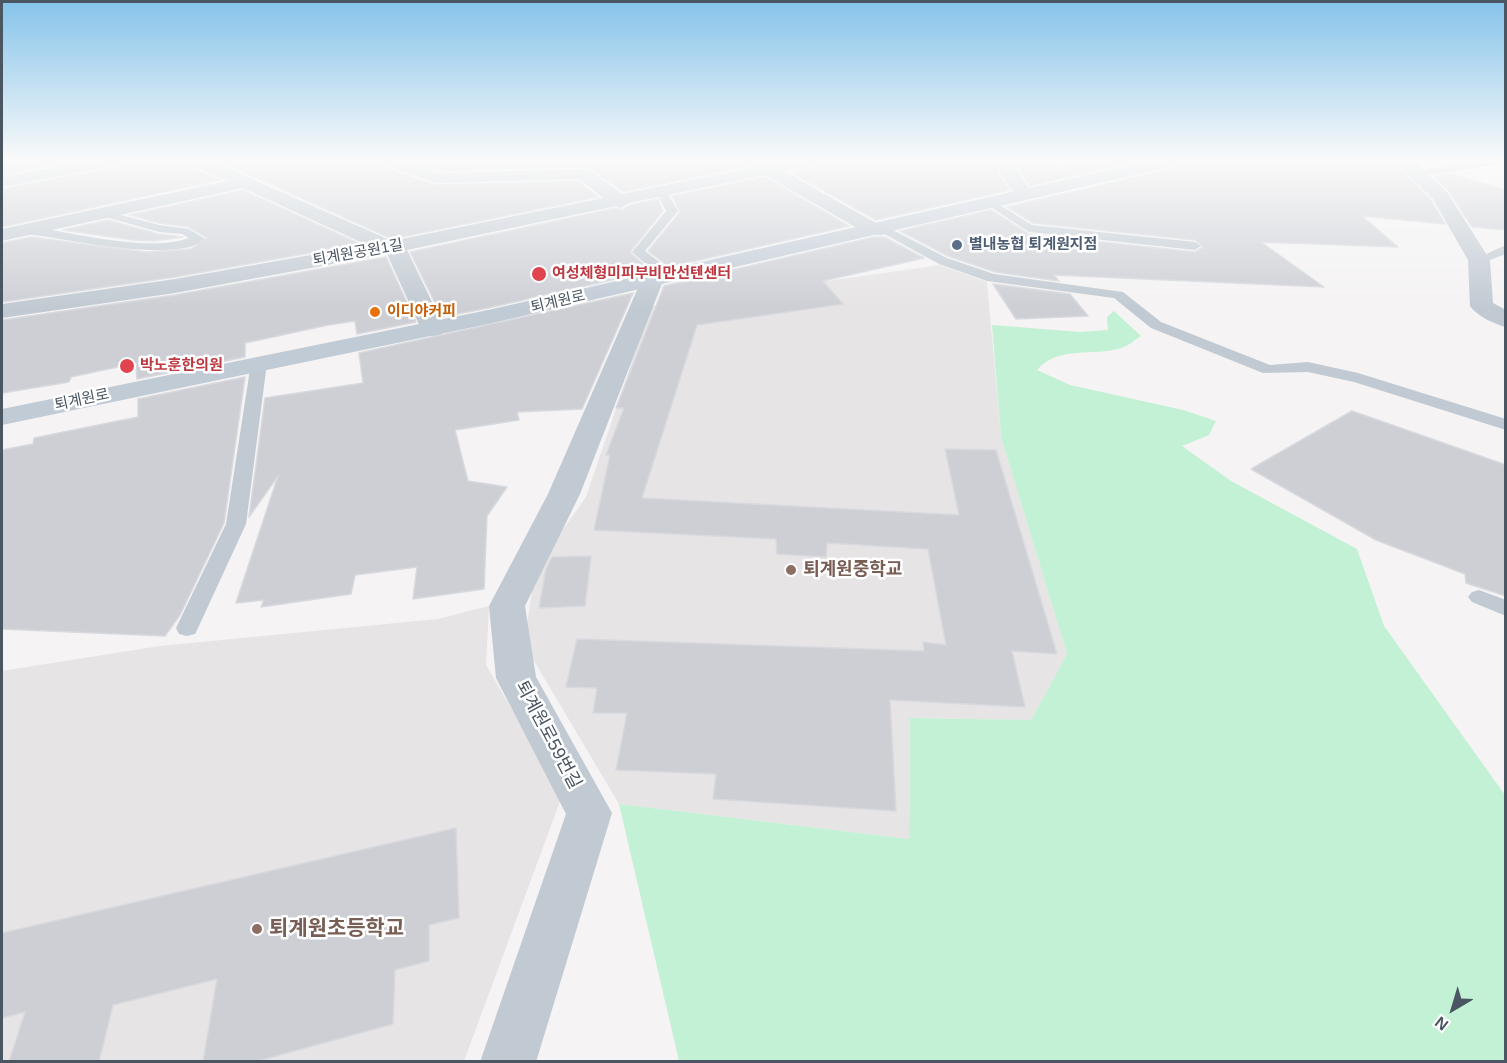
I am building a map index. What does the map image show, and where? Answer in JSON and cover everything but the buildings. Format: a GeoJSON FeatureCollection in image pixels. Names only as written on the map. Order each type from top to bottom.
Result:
{"type":"FeatureCollection","features":[{"type":"Feature","properties":{"kind":"street"},"geometry":{"type":"LineString","coordinates":[[2,235],[123,209]]}},
{"type":"Feature","properties":{"kind":"street"},"geometry":{"type":"LineString","coordinates":[[302,209],[398,251],[433,329]]}},
{"type":"Feature","properties":{"kind":"street","name":"퇴계원공원1길"},"geometry":{"type":"LineString","coordinates":[[2,311],[175,286],[587,209]]}},
{"type":"Feature","properties":{"kind":"street"},"geometry":{"type":"LineString","coordinates":[[840,209],[879,230]]}},
{"type":"Feature","properties":{"kind":"street","name":"퇴계원로"},"geometry":{"type":"LineString","coordinates":[[2,417],[433,329],[879,230],[964,209]]}},
{"type":"Feature","properties":{"kind":"street"},"geometry":{"type":"LineString","coordinates":[[1449,209],[1479,260],[1482,306],[1506,320]]}},
{"type":"Feature","properties":{"kind":"street","name":"퇴계원로59번길"},"geometry":{"type":"LineString","coordinates":[[508,1062],[589,813],[516,678],[507,606],[564,494],[661,279]]}},
{"type":"Feature","properties":{"kind":"lane"},"geometry":{"type":"LineString","coordinates":[[661,279],[638,252],[672,211],[671,209]]}},
{"type":"Feature","properties":{"kind":"lane"},"geometry":{"type":"LineString","coordinates":[[1000,209],[1029,228],[1195,246]]}},
{"type":"Feature","properties":{"kind":"lane"},"geometry":{"type":"LineString","coordinates":[[27,230],[68,234],[114,245],[188,246],[199,239],[185,231],[159,228],[102,213]]}},
{"type":"Feature","properties":{"kind":"lane"},"geometry":{"type":"LineString","coordinates":[[879,230],[943,261],[992,278],[1118,295],[1156,325],[1268,370],[1308,367],[1358,378],[1506,425]]}},
{"type":"Feature","properties":{"kind":"lane"},"geometry":{"type":"LineString","coordinates":[[1479,260],[1506,249]]}},
{"type":"Feature","properties":{"kind":"lane"},"geometry":{"type":"LineString","coordinates":[[187,628],[236,524],[259,363]]}},
{"type":"Feature","properties":{"kind":"lane"},"geometry":{"type":"LineString","coordinates":[[1479,597],[1506,609]]}},
{"type":"Feature","properties":{"kind":"shaded area","name":"퇴계원중학교"},"geometry":{"type":"Polygon","coordinates":[[[940,265],[987,282],[1001,437],[1067,654],[1031,720],[910,718],[909,839],[619,804],[524,644],[532,591],[549,549],[586,497],[651,306],[940,265]]]}},
{"type":"Feature","properties":{"kind":"shaded area","name":"퇴계원초등학교"},"geometry":{"type":"Polygon","coordinates":[[[489,606],[486,665],[562,796],[464,1061],[2,1062],[2,671],[160,646],[438,619],[489,606]]]}},
{"type":"Feature","properties":{"kind":"green space"},"geometry":{"type":"Polygon","coordinates":[[[1114,311],[1141,336],[1121,348],[1110,351],[1065,354],[1055,357],[1045,362],[1037,370],[1070,385],[1183,410],[1216,421],[1209,435],[1182,446],[1231,481],[1357,549],[1384,626],[1505,795],[1505,1061],[679,1061],[619,804],[909,839],[910,718],[1031,720],[1067,654],[1001,437],[992,325],[1080,332],[1108,330],[1107,317],[1114,311]]]}},
{"type":"Feature","properties":{"kind":"place","name":"별내농협 퇴계원지점"},"geometry":{"type":"Point","coordinates":[957,245]}},
{"type":"Feature","properties":{"kind":"place","name":"여성체형미피부비만선텐센터"},"geometry":{"type":"Point","coordinates":[539,274]}},
{"type":"Feature","properties":{"kind":"place","name":"이디야커피"},"geometry":{"type":"Point","coordinates":[375,312]}},
{"type":"Feature","properties":{"kind":"place","name":"박노훈한의원"},"geometry":{"type":"Point","coordinates":[127,366]}},
{"type":"Feature","properties":{"kind":"place","name":"퇴계원중학교"},"geometry":{"type":"Point","coordinates":[791,570]}},
{"type":"Feature","properties":{"kind":"place","name":"퇴계원초등학교"},"geometry":{"type":"Point","coordinates":[257,929]}}]}
